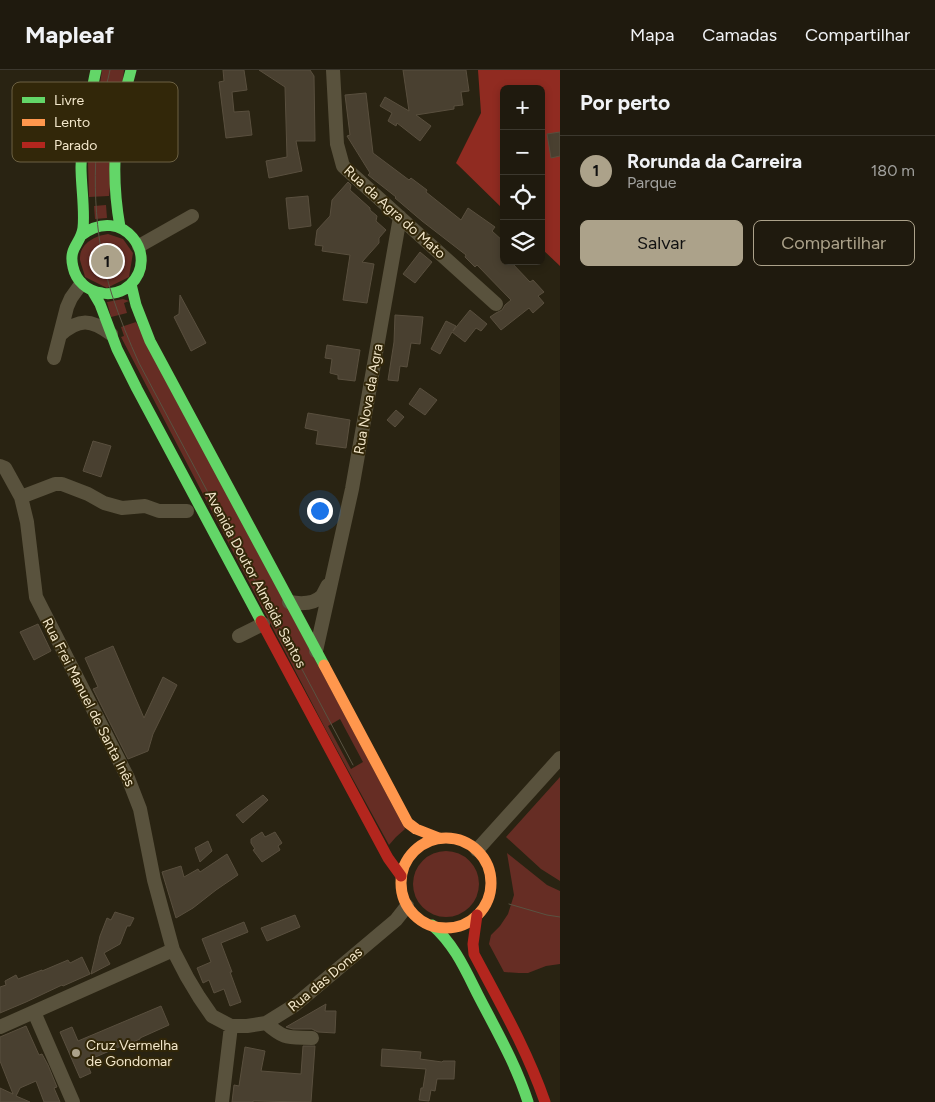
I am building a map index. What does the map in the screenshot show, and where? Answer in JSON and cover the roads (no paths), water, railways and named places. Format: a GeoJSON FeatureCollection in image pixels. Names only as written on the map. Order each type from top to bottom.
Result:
{"type":"FeatureCollection","features":[{"type":"Feature","properties":{"kind":"main road"},"geometry":{"type":"LineString","coordinates":[[82,162],[82,235]]}},
{"type":"Feature","properties":{"kind":"main road"},"geometry":{"type":"LineString","coordinates":[[115,162],[117,210],[120,227]]}},
{"type":"Feature","properties":{"kind":"main road"},"geometry":{"type":"LineString","coordinates":[[104,225],[120,227],[131,235],[139,246],[141,260],[139,273],[131,284],[120,292],[106,294],[87,288],[74,273],[71,259],[74,246],[82,235],[93,227],[104,225]]}},
{"type":"Feature","properties":{"kind":"main road","name":"Avenida Doutor Almeida Santos"},"geometry":{"type":"LineString","coordinates":[[131,284],[136,305],[150,341],[408,823],[416,829],[439,838]]}},
{"type":"Feature","properties":{"kind":"main road","name":"Avenida Doutor Almeida Santos"},"geometry":{"type":"LineString","coordinates":[[87,288],[100,304],[117,349],[137,389],[388,858],[401,876]]}},
{"type":"Feature","properties":{"kind":"main road"},"geometry":{"type":"LineString","coordinates":[[439,838],[452,838],[466,842],[477,850],[486,862],[490,876],[490,890],[486,904],[477,915],[465,923],[452,927],[438,927],[418,918],[407,906],[401,887],[401,876],[405,862],[425,842],[439,838]]}},
{"type":"Feature","properties":{"kind":"main road"},"geometry":{"type":"LineString","coordinates":[[477,915],[472,944],[474,954],[524,1049],[545,1102]]}},
{"type":"Feature","properties":{"kind":"main road"},"geometry":{"type":"LineString","coordinates":[[432,925],[449,941],[511,1057],[528,1102]]}},
{"type":"Feature","properties":{"kind":"street","name":"Rua da Agra do Mato"},"geometry":{"type":"LineString","coordinates":[[332,70],[337,144],[342,166],[496,304]]}},
{"type":"Feature","properties":{"kind":"street"},"geometry":{"type":"LineString","coordinates":[[139,246],[192,216]]}},
{"type":"Feature","properties":{"kind":"street","name":"Rua Nova da Agra"},"geometry":{"type":"LineString","coordinates":[[316,650],[352,489],[400,217]]}},
{"type":"Feature","properties":{"kind":"street"},"geometry":{"type":"LineString","coordinates":[[54,358],[71,298],[87,288]]}},
{"type":"Feature","properties":{"kind":"street"},"geometry":{"type":"LineString","coordinates":[[60,335],[69,327],[84,322],[102,327],[111,334]]}},
{"type":"Feature","properties":{"kind":"street","name":"Rua Frei Manuel de Santa Inês"},"geometry":{"type":"LineString","coordinates":[[0,466],[5,468],[21,497],[27,522],[36,597],[128,778],[140,809],[154,880],[173,950],[187,978],[212,1016],[230,1026]]}},
{"type":"Feature","properties":{"kind":"street"},"geometry":{"type":"LineString","coordinates":[[21,497],[55,484],[62,484],[88,494],[104,503],[122,508],[145,506],[159,511],[187,511]]}},
{"type":"Feature","properties":{"kind":"street","name":"Rua Nova da Agra"},"geometry":{"type":"LineString","coordinates":[[289,602],[309,603],[321,597],[331,580]]}},
{"type":"Feature","properties":{"kind":"street"},"geometry":{"type":"LineString","coordinates":[[239,636],[263,624]]}},
{"type":"Feature","properties":{"kind":"street"},"geometry":{"type":"LineString","coordinates":[[477,850],[560,758]]}},
{"type":"Feature","properties":{"kind":"street","name":"Rua das Donas"},"geometry":{"type":"LineString","coordinates":[[230,1026],[266,1023],[296,1005],[396,920],[407,906]]}},
{"type":"Feature","properties":{"kind":"street"},"geometry":{"type":"LineString","coordinates":[[0,1027],[173,950]]}},
{"type":"Feature","properties":{"kind":"street"},"geometry":{"type":"LineString","coordinates":[[34,1012],[74,1102]]}},
{"type":"Feature","properties":{"kind":"street"},"geometry":{"type":"LineString","coordinates":[[266,1023],[277,1033],[286,1037],[312,1038]]}},
{"type":"Feature","properties":{"kind":"street"},"geometry":{"type":"LineString","coordinates":[[222,1102],[230,1026]]}},
{"type":"Feature","properties":{"kind":"tram line"},"geometry":{"type":"LineString","coordinates":[[107,82],[110,70]]}},
{"type":"Feature","properties":{"kind":"tram line"},"geometry":{"type":"LineString","coordinates":[[96,162],[96,200],[101,249],[112,295],[139,363],[353,765]]}},
{"type":"Feature","properties":{"kind":"tram line"},"geometry":{"type":"LineString","coordinates":[[509,904],[560,917]]}},
{"type":"Feature","properties":{"kind":"place","name":"Rorunda da Carreira"},"geometry":{"type":"Point","coordinates":[107,261]}},
{"type":"Feature","properties":{"kind":"place","name":"Cruz Vermelha de Gondomar"},"geometry":{"type":"Point","coordinates":[76,1053]}}]}
